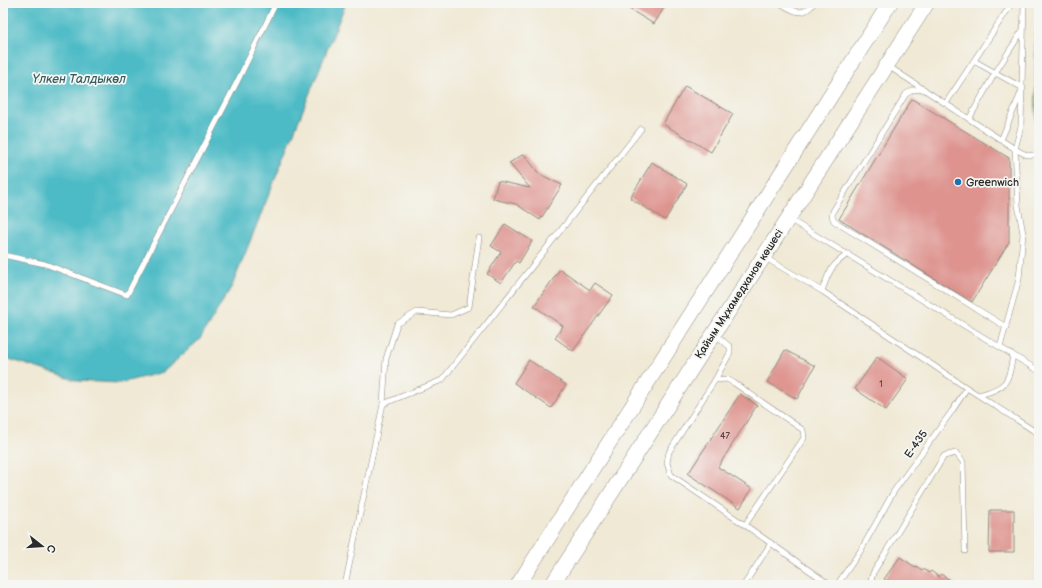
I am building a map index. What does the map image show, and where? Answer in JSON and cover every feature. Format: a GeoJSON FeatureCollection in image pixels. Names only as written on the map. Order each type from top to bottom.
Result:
{"type":"FeatureCollection","features":[{"type":"Feature","properties":{"kind":"main road"},"geometry":{"type":"LineString","coordinates":[[518,585],[890,3]]}},
{"type":"Feature","properties":{"kind":"main road","name":"Қайым Мұхамедханов көшесі"},"geometry":{"type":"LineString","coordinates":[[552,585],[927,3]]}},
{"type":"Feature","properties":{"kind":"lane"},"geometry":{"type":"LineString","coordinates":[[3,255],[45,264],[127,296],[234,89],[276,3]]}},
{"type":"Feature","properties":{"kind":"lane"},"geometry":{"type":"LineString","coordinates":[[780,3],[800,13],[809,9],[814,3]]}},
{"type":"Feature","properties":{"kind":"lane"},"geometry":{"type":"LineString","coordinates":[[946,104],[1012,3]]}},
{"type":"Feature","properties":{"kind":"lane"},"geometry":{"type":"LineString","coordinates":[[1000,347],[1019,279],[1023,234],[1018,205],[1015,150],[1021,126],[1024,3]]}},
{"type":"Feature","properties":{"kind":"lane"},"geometry":{"type":"LineString","coordinates":[[969,118],[995,73],[1023,30]]}},
{"type":"Feature","properties":{"kind":"lane"},"geometry":{"type":"LineString","coordinates":[[974,61],[1022,88]]}},
{"type":"Feature","properties":{"kind":"lane"},"geometry":{"type":"LineString","coordinates":[[887,65],[969,118],[1015,150],[1030,156],[1039,153]]}},
{"type":"Feature","properties":{"kind":"lane"},"geometry":{"type":"LineString","coordinates":[[1001,140],[1022,88]]}},
{"type":"Feature","properties":{"kind":"lane"},"geometry":{"type":"LineString","coordinates":[[924,89],[913,90],[906,94],[834,210],[832,216],[834,221],[1006,327]]}},
{"type":"Feature","properties":{"kind":"lane"},"geometry":{"type":"LineString","coordinates":[[383,404],[442,380],[641,129]]}},
{"type":"Feature","properties":{"kind":"lane"},"geometry":{"type":"LineString","coordinates":[[788,218],[1039,370]]}},
{"type":"Feature","properties":{"kind":"lane"},"geometry":{"type":"LineString","coordinates":[[345,585],[383,404],[386,359],[397,324],[417,312],[451,315],[469,307],[479,238]]}},
{"type":"Feature","properties":{"kind":"lane"},"geometry":{"type":"LineString","coordinates":[[822,291],[831,269],[838,261],[848,254]]}},
{"type":"Feature","properties":{"kind":"lane"},"geometry":{"type":"LineString","coordinates":[[763,257],[822,291],[967,388],[1039,434]]}},
{"type":"Feature","properties":{"kind":"lane"},"geometry":{"type":"LineString","coordinates":[[714,333],[730,347],[730,353],[670,452],[667,463],[671,475],[830,585]]}},
{"type":"Feature","properties":{"kind":"lane"},"geometry":{"type":"LineString","coordinates":[[979,395],[996,390],[1006,383],[1010,374],[1012,355]]}},
{"type":"Feature","properties":{"kind":"lane"},"geometry":{"type":"LineString","coordinates":[[715,380],[727,379],[734,382],[803,430],[804,438],[745,525]]}},
{"type":"Feature","properties":{"kind":"lane","name":"Е-435"},"geometry":{"type":"LineString","coordinates":[[837,585],[861,550],[894,491],[967,388]]}},
{"type":"Feature","properties":{"kind":"lane"},"geometry":{"type":"LineString","coordinates":[[874,585],[871,581],[873,573],[944,456],[956,453],[963,462],[965,551]]}},
{"type":"Feature","properties":{"kind":"lane"},"geometry":{"type":"LineString","coordinates":[[744,585],[771,543]]}},
{"type":"Feature","properties":{"kind":"green space"},"geometry":{"type":"Polygon","coordinates":[[[1039,31],[1039,145],[1036,147],[1035,32],[1039,31]]]}},
{"type":"Feature","properties":{"kind":"green space"},"geometry":{"type":"Polygon","coordinates":[[[1037,230],[1039,232],[1039,334],[1038,333],[1037,230]]]}},
{"type":"Feature","properties":{"kind":"water","name":"Үлкен Талдыкөл"},"geometry":{"type":"Polygon","coordinates":[[[3,3],[346,3],[232,286],[200,339],[163,372],[120,383],[78,381],[3,357],[3,3]]]}},
{"type":"Feature","properties":{"kind":"building"},"geometry":{"type":"Polygon","coordinates":[[[619,3],[667,3],[654,24],[619,3]]]}},
{"type":"Feature","properties":{"kind":"building"},"geometry":{"type":"Polygon","coordinates":[[[685,86],[733,114],[711,152],[663,124],[685,86]]]}},
{"type":"Feature","properties":{"kind":"building"},"geometry":{"type":"Polygon","coordinates":[[[912,99],[1009,158],[1009,242],[972,302],[839,219],[912,99]]]}},
{"type":"Feature","properties":{"kind":"building"},"geometry":{"type":"Polygon","coordinates":[[[524,154],[539,174],[562,185],[540,220],[516,204],[493,199],[498,181],[530,188],[509,163],[524,154]]]}},
{"type":"Feature","properties":{"kind":"building"},"geometry":{"type":"Polygon","coordinates":[[[652,162],[687,184],[665,220],[630,198],[652,162]]]}},
{"type":"Feature","properties":{"kind":"building"},"geometry":{"type":"Polygon","coordinates":[[[505,224],[532,241],[519,263],[516,261],[501,283],[487,274],[501,252],[491,246],[505,224]]]}},
{"type":"Feature","properties":{"kind":"building"},"geometry":{"type":"Polygon","coordinates":[[[560,269],[590,290],[595,283],[613,295],[573,351],[555,338],[563,326],[534,306],[560,269]]]}},
{"type":"Feature","properties":{"kind":"building"},"geometry":{"type":"Polygon","coordinates":[[[785,350],[815,366],[797,399],[767,382],[785,350]]]}},
{"type":"Feature","properties":{"kind":"building"},"geometry":{"type":"Polygon","coordinates":[[[877,357],[908,379],[886,410],[855,389],[877,357]]]}},
{"type":"Feature","properties":{"kind":"building"},"geometry":{"type":"Polygon","coordinates":[[[529,360],[566,385],[551,408],[514,383],[529,360]]]}},
{"type":"Feature","properties":{"kind":"building"},"geometry":{"type":"Polygon","coordinates":[[[740,394],[757,405],[718,467],[752,489],[740,508],[688,474],[740,394]]]}},
{"type":"Feature","properties":{"kind":"building"},"geometry":{"type":"Polygon","coordinates":[[[990,510],[1014,510],[1014,552],[989,552],[990,510]]]}},
{"type":"Feature","properties":{"kind":"building"},"geometry":{"type":"Polygon","coordinates":[[[900,557],[915,567],[916,566],[922,570],[923,569],[929,573],[931,571],[939,577],[941,574],[957,585],[892,585],[884,579],[900,557]]]}},
{"type":"Feature","properties":{"kind":"place","name":"Greenwich"},"geometry":{"type":"Point","coordinates":[958,182]}}]}
